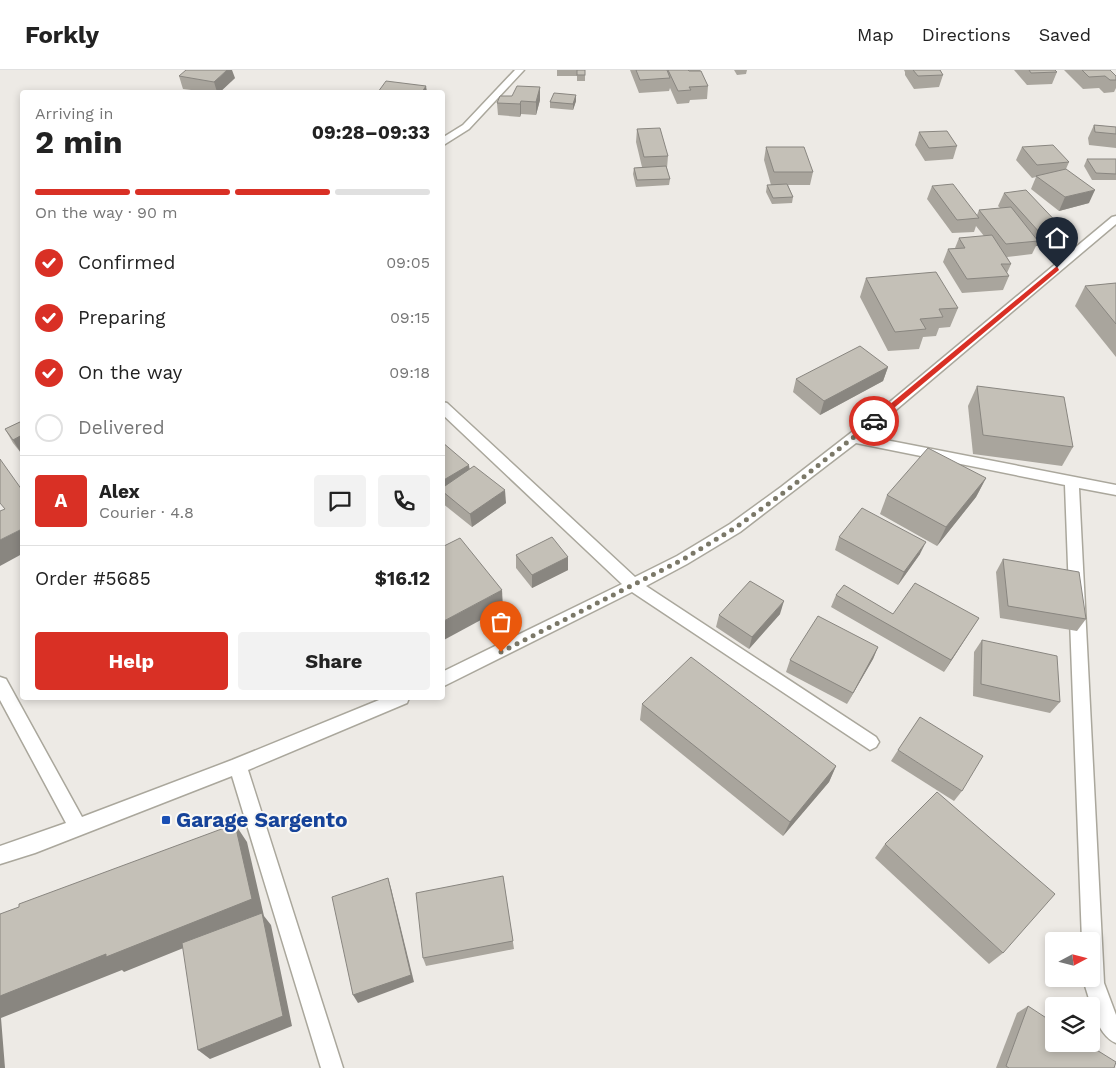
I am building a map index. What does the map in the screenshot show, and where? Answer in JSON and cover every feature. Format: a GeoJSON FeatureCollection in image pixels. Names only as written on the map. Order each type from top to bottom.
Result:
{"type":"FeatureCollection","features":[{"type":"Feature","properties":{"kind":"street"},"geometry":{"type":"LineString","coordinates":[[445,141],[466,127],[520,70]]}},
{"type":"Feature","properties":{"kind":"street"},"geometry":{"type":"LineString","coordinates":[[445,679],[682,560],[735,528],[786,491],[853,438],[1116,219]]}},
{"type":"Feature","properties":{"kind":"street"},"geometry":{"type":"LineString","coordinates":[[445,409],[633,585],[870,742]]}},
{"type":"Feature","properties":{"kind":"street"},"geometry":{"type":"LineString","coordinates":[[853,438],[1072,483],[1116,490]]}},
{"type":"Feature","properties":{"kind":"street"},"geometry":{"type":"LineString","coordinates":[[1072,483],[1094,983],[1109,1024],[1116,1032]]}},
{"type":"Feature","properties":{"kind":"street"},"geometry":{"type":"LineString","coordinates":[[0,684],[78,827]]}},
{"type":"Feature","properties":{"kind":"street"},"geometry":{"type":"LineString","coordinates":[[0,855],[238,766],[396,700]]}},
{"type":"Feature","properties":{"kind":"street"},"geometry":{"type":"LineString","coordinates":[[238,766],[332,1068]]}},
{"type":"Feature","properties":{"kind":"building"},"geometry":{"type":"Polygon","coordinates":[[[186,70],[227,70],[214,82],[179,76],[186,70]]]}},
{"type":"Feature","properties":{"kind":"building"},"geometry":{"type":"Polygon","coordinates":[[[577,70],[585,70],[585,75],[577,75],[577,70]]]}},
{"type":"Feature","properties":{"kind":"building"},"geometry":{"type":"Polygon","coordinates":[[[636,70],[667,70],[670,78],[640,80],[636,70]]]}},
{"type":"Feature","properties":{"kind":"building"},"geometry":{"type":"Polygon","coordinates":[[[668,70],[701,71],[708,86],[689,87],[691,90],[678,91],[668,70]]]}},
{"type":"Feature","properties":{"kind":"building"},"geometry":{"type":"Polygon","coordinates":[[[913,70],[940,70],[943,75],[918,76],[913,70]]]}},
{"type":"Feature","properties":{"kind":"building"},"geometry":{"type":"Polygon","coordinates":[[[1029,70],[1055,70],[1057,72],[1031,73],[1029,70]]]}},
{"type":"Feature","properties":{"kind":"building"},"geometry":{"type":"Polygon","coordinates":[[[1082,70],[1110,70],[1116,76],[1116,80],[1110,80],[1105,76],[1089,77],[1082,70]]]}},
{"type":"Feature","properties":{"kind":"building"},"geometry":{"type":"Polygon","coordinates":[[[386,81],[426,86],[423,90],[379,90],[386,81]]]}},
{"type":"Feature","properties":{"kind":"building"},"geometry":{"type":"Polygon","coordinates":[[[517,86],[540,87],[536,102],[521,101],[520,104],[497,103],[500,96],[512,96],[517,86]]]}},
{"type":"Feature","properties":{"kind":"building"},"geometry":{"type":"Polygon","coordinates":[[[554,93],[576,95],[573,104],[550,102],[554,93]]]}},
{"type":"Feature","properties":{"kind":"building"},"geometry":{"type":"Polygon","coordinates":[[[1094,125],[1116,127],[1116,134],[1095,132],[1094,125]]]}},
{"type":"Feature","properties":{"kind":"building"},"geometry":{"type":"Polygon","coordinates":[[[660,128],[668,156],[644,157],[637,129],[660,128]]]}},
{"type":"Feature","properties":{"kind":"building"},"geometry":{"type":"Polygon","coordinates":[[[947,131],[957,146],[929,148],[919,132],[947,131]]]}},
{"type":"Feature","properties":{"kind":"building"},"geometry":{"type":"Polygon","coordinates":[[[1053,145],[1069,162],[1037,165],[1022,147],[1053,145]]]}},
{"type":"Feature","properties":{"kind":"building"},"geometry":{"type":"Polygon","coordinates":[[[766,147],[804,147],[813,172],[774,172],[766,147]]]}},
{"type":"Feature","properties":{"kind":"building"},"geometry":{"type":"Polygon","coordinates":[[[1087,159],[1116,159],[1116,174],[1096,173],[1087,159]]]}},
{"type":"Feature","properties":{"kind":"building"},"geometry":{"type":"Polygon","coordinates":[[[666,166],[670,179],[637,180],[634,168],[666,166]]]}},
{"type":"Feature","properties":{"kind":"building"},"geometry":{"type":"Polygon","coordinates":[[[1066,169],[1095,190],[1065,197],[1036,176],[1066,169]]]}},
{"type":"Feature","properties":{"kind":"building"},"geometry":{"type":"Polygon","coordinates":[[[787,184],[793,197],[773,198],[767,185],[787,184]]]}},
{"type":"Feature","properties":{"kind":"building"},"geometry":{"type":"Polygon","coordinates":[[[953,184],[979,218],[957,220],[932,186],[953,184]]]}},
{"type":"Feature","properties":{"kind":"building"},"geometry":{"type":"Polygon","coordinates":[[[1026,190],[1064,230],[1040,233],[1004,193],[1026,190]]]}},
{"type":"Feature","properties":{"kind":"building"},"geometry":{"type":"Polygon","coordinates":[[[1011,207],[1038,241],[1006,244],[979,210],[1011,207]]]}},
{"type":"Feature","properties":{"kind":"building"},"geometry":{"type":"Polygon","coordinates":[[[992,235],[1011,264],[1001,264],[1009,276],[967,279],[948,249],[965,248],[959,238],[992,235]]]}},
{"type":"Feature","properties":{"kind":"building"},"geometry":{"type":"Polygon","coordinates":[[[936,272],[958,308],[939,309],[943,317],[920,319],[926,329],[895,332],[866,278],[936,272]]]}},
{"type":"Feature","properties":{"kind":"building"},"geometry":{"type":"Polygon","coordinates":[[[1116,283],[1116,324],[1085,286],[1116,283]]]}},
{"type":"Feature","properties":{"kind":"building"},"geometry":{"type":"Polygon","coordinates":[[[860,346],[888,367],[824,401],[796,379],[860,346]]]}},
{"type":"Feature","properties":{"kind":"building"},"geometry":{"type":"Polygon","coordinates":[[[977,386],[1064,397],[1073,447],[983,435],[977,386]]]}},
{"type":"Feature","properties":{"kind":"building"},"geometry":{"type":"Polygon","coordinates":[[[20,422],[20,436],[13,440],[5,429],[20,422]]]}},
{"type":"Feature","properties":{"kind":"building"},"geometry":{"type":"Polygon","coordinates":[[[445,445],[469,465],[445,479],[445,445]]]}},
{"type":"Feature","properties":{"kind":"building"},"geometry":{"type":"Polygon","coordinates":[[[928,448],[986,478],[946,527],[887,495],[928,448]]]}},
{"type":"Feature","properties":{"kind":"building"},"geometry":{"type":"Polygon","coordinates":[[[0,459],[20,487],[20,530],[0,540],[0,511],[5,509],[0,503],[0,459]]]}},
{"type":"Feature","properties":{"kind":"building"},"geometry":{"type":"Polygon","coordinates":[[[474,466],[505,490],[470,514],[445,493],[445,486],[474,466]]]}},
{"type":"Feature","properties":{"kind":"building"},"geometry":{"type":"Polygon","coordinates":[[[862,508],[926,542],[904,572],[839,537],[862,508]]]}},
{"type":"Feature","properties":{"kind":"building"},"geometry":{"type":"Polygon","coordinates":[[[552,537],[568,557],[532,575],[516,555],[552,537]]]}},
{"type":"Feature","properties":{"kind":"building"},"geometry":{"type":"Polygon","coordinates":[[[460,538],[502,590],[445,620],[445,546],[460,538]]]}},
{"type":"Feature","properties":{"kind":"building"},"geometry":{"type":"Polygon","coordinates":[[[1003,559],[1079,572],[1086,619],[1008,606],[1003,559]]]}},
{"type":"Feature","properties":{"kind":"building"},"geometry":{"type":"Polygon","coordinates":[[[750,581],[784,601],[752,637],[719,615],[750,581]]]}},
{"type":"Feature","properties":{"kind":"building"},"geometry":{"type":"Polygon","coordinates":[[[915,583],[979,618],[951,660],[836,595],[844,585],[893,614],[915,583]]]}},
{"type":"Feature","properties":{"kind":"building"},"geometry":{"type":"Polygon","coordinates":[[[818,616],[878,647],[853,693],[790,660],[818,616]]]}},
{"type":"Feature","properties":{"kind":"building"},"geometry":{"type":"Polygon","coordinates":[[[982,640],[1057,656],[1060,702],[981,684],[982,640]]]}},
{"type":"Feature","properties":{"kind":"building"},"geometry":{"type":"Polygon","coordinates":[[[691,657],[836,766],[790,822],[642,704],[691,657]]]}},
{"type":"Feature","properties":{"kind":"building"},"geometry":{"type":"Polygon","coordinates":[[[920,717],[983,756],[962,791],[898,750],[920,717]]]}},
{"type":"Feature","properties":{"kind":"building"},"geometry":{"type":"Polygon","coordinates":[[[937,792],[1055,894],[1003,953],[885,844],[937,792]]]}},
{"type":"Feature","properties":{"kind":"building"},"geometry":{"type":"Polygon","coordinates":[[[235,824],[252,899],[106,957],[106,954],[0,996],[0,914],[19,907],[19,904],[235,824]]]}},
{"type":"Feature","properties":{"kind":"building"},"geometry":{"type":"Polygon","coordinates":[[[503,876],[513,941],[423,958],[416,893],[503,876]]]}},
{"type":"Feature","properties":{"kind":"building"},"geometry":{"type":"Polygon","coordinates":[[[388,878],[411,975],[353,995],[332,897],[388,878]]]}},
{"type":"Feature","properties":{"kind":"building"},"geometry":{"type":"Polygon","coordinates":[[[262,913],[283,1016],[198,1050],[182,943],[262,913]]]}},
{"type":"Feature","properties":{"kind":"building"},"geometry":{"type":"Polygon","coordinates":[[[1028,1006],[1045,1017],[1045,1052],[1100,1052],[1116,1062],[1114,1068],[1009,1068],[1006,1066],[1028,1006]]]}},
{"type":"Feature","properties":{"kind":"way so far"},"geometry":{"type":"LineString","coordinates":[[501,652],[682,560],[735,528],[786,491],[874,421]]}},
{"type":"Feature","properties":{"kind":"place","name":"Garage Sargento"},"geometry":{"type":"Point","coordinates":[166,820]}},
{"type":"Feature","properties":{"kind":"route"},"geometry":{"type":"LineString","coordinates":[[874,421],[1057,268]]}}]}
